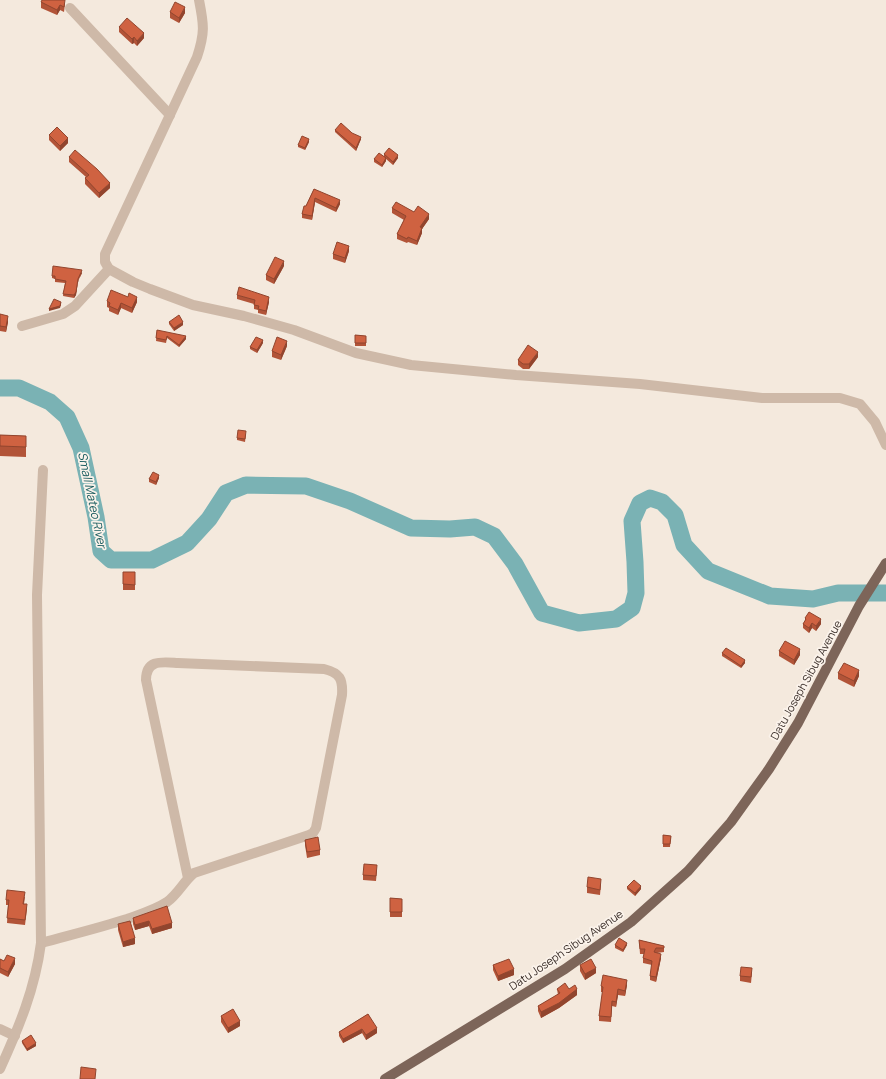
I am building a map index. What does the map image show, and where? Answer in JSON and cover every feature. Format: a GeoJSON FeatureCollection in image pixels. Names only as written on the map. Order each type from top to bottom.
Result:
{"type":"FeatureCollection","features":[{"type":"Feature","properties":{"kind":"main road","name":"Datu Joseph Sibug Avenue"},"geometry":{"type":"LineString","coordinates":[[385,1079],[565,969],[631,922],[688,871],[731,822],[769,769],[798,723],[859,606],[886,563]]}},
{"type":"Feature","properties":{"kind":"street"},"geometry":{"type":"LineString","coordinates":[[199,0],[203,22],[202,42],[197,57],[105,254],[105,262],[108,269],[133,282],[193,305],[277,325],[343,349],[392,362],[516,375],[640,384],[762,398],[840,398],[860,404],[875,422],[886,445]]}},
{"type":"Feature","properties":{"kind":"street"},"geometry":{"type":"LineString","coordinates":[[70,8],[170,116]]}},
{"type":"Feature","properties":{"kind":"street"},"geometry":{"type":"LineString","coordinates":[[22,326],[63,314],[75,306],[108,269]]}},
{"type":"Feature","properties":{"kind":"street"},"geometry":{"type":"LineString","coordinates":[[0,1069],[15,1036],[35,978],[41,943],[37,611],[43,470]]}},
{"type":"Feature","properties":{"kind":"street"},"geometry":{"type":"LineString","coordinates":[[41,943],[105,926],[146,912],[168,901],[194,873],[314,833],[342,696],[343,684],[338,675],[333,671],[324,669],[160,662],[153,664],[149,668],[146,673],[146,680],[188,878]]}},
{"type":"Feature","properties":{"kind":"street"},"geometry":{"type":"LineString","coordinates":[[0,1029],[15,1036]]}},
{"type":"Feature","properties":{"kind":"building"},"geometry":{"type":"Polygon","coordinates":[[[42,0],[65,0],[64,7],[60,5],[57,10],[41,2],[42,0]]]}},
{"type":"Feature","properties":{"kind":"building"},"geometry":{"type":"Polygon","coordinates":[[[175,2],[185,7],[179,18],[170,12],[175,2]]]}},
{"type":"Feature","properties":{"kind":"building"},"geometry":{"type":"Polygon","coordinates":[[[127,18],[144,33],[137,41],[134,37],[132,39],[119,27],[127,18]]]}},
{"type":"Feature","properties":{"kind":"building"},"geometry":{"type":"Polygon","coordinates":[[[341,123],[352,133],[361,137],[356,148],[335,130],[341,123]]]}},
{"type":"Feature","properties":{"kind":"building"},"geometry":{"type":"Polygon","coordinates":[[[57,127],[68,138],[60,146],[49,135],[57,127]]]}},
{"type":"Feature","properties":{"kind":"building"},"geometry":{"type":"Polygon","coordinates":[[[302,136],[309,139],[305,148],[298,145],[302,136]]]}},
{"type":"Feature","properties":{"kind":"building"},"geometry":{"type":"Polygon","coordinates":[[[389,148],[398,155],[393,162],[384,154],[389,148]]]}},
{"type":"Feature","properties":{"kind":"building"},"geometry":{"type":"Polygon","coordinates":[[[75,150],[97,169],[110,183],[99,193],[85,178],[89,175],[69,157],[75,150]]]}},
{"type":"Feature","properties":{"kind":"building"},"geometry":{"type":"Polygon","coordinates":[[[379,153],[386,158],[382,165],[374,159],[379,153]]]}},
{"type":"Feature","properties":{"kind":"building"},"geometry":{"type":"Polygon","coordinates":[[[314,189],[340,200],[336,208],[315,198],[312,216],[302,214],[304,206],[306,206],[314,189]]]}},
{"type":"Feature","properties":{"kind":"building"},"geometry":{"type":"Polygon","coordinates":[[[396,202],[414,212],[418,206],[429,214],[420,227],[422,228],[417,241],[408,237],[407,239],[397,234],[406,216],[392,208],[396,202]]]}},
{"type":"Feature","properties":{"kind":"building"},"geometry":{"type":"Polygon","coordinates":[[[337,242],[349,246],[345,258],[333,254],[337,242]]]}},
{"type":"Feature","properties":{"kind":"building"},"geometry":{"type":"Polygon","coordinates":[[[275,257],[284,261],[274,279],[266,275],[275,257]]]}},
{"type":"Feature","properties":{"kind":"building"},"geometry":{"type":"Polygon","coordinates":[[[53,266],[82,270],[74,295],[63,294],[66,281],[55,279],[55,276],[52,276],[53,266]]]}},
{"type":"Feature","properties":{"kind":"building"},"geometry":{"type":"Polygon","coordinates":[[[239,287],[269,297],[266,311],[258,309],[259,306],[254,305],[255,300],[237,295],[239,287]]]}},
{"type":"Feature","properties":{"kind":"building"},"geometry":{"type":"Polygon","coordinates":[[[111,290],[128,297],[129,293],[137,297],[132,308],[121,303],[118,310],[109,306],[110,303],[107,301],[111,290]]]}},
{"type":"Feature","properties":{"kind":"building"},"geometry":{"type":"Polygon","coordinates":[[[54,299],[61,302],[60,306],[49,309],[54,299]]]}},
{"type":"Feature","properties":{"kind":"building"},"geometry":{"type":"Polygon","coordinates":[[[0,314],[8,316],[6,327],[0,326],[0,314]]]}},
{"type":"Feature","properties":{"kind":"building"},"geometry":{"type":"Polygon","coordinates":[[[179,315],[183,322],[174,328],[169,322],[179,315]]]}},
{"type":"Feature","properties":{"kind":"building"},"geometry":{"type":"Polygon","coordinates":[[[157,330],[186,336],[179,345],[167,336],[166,340],[156,338],[157,330]]]}},
{"type":"Feature","properties":{"kind":"building"},"geometry":{"type":"Polygon","coordinates":[[[355,335],[366,336],[366,343],[355,343],[355,335]]]}},
{"type":"Feature","properties":{"kind":"building"},"geometry":{"type":"Polygon","coordinates":[[[256,337],[263,340],[257,350],[250,347],[256,337]]]}},
{"type":"Feature","properties":{"kind":"building"},"geometry":{"type":"Polygon","coordinates":[[[277,337],[287,341],[281,355],[272,351],[277,337]]]}},
{"type":"Feature","properties":{"kind":"building"},"geometry":{"type":"Polygon","coordinates":[[[528,345],[538,352],[529,364],[523,364],[518,360],[528,345]]]}},
{"type":"Feature","properties":{"kind":"building"},"geometry":{"type":"Polygon","coordinates":[[[238,430],[246,431],[245,439],[237,438],[238,430]]]}},
{"type":"Feature","properties":{"kind":"building"},"geometry":{"type":"Polygon","coordinates":[[[0,435],[26,436],[26,447],[0,446],[0,435]]]}},
{"type":"Feature","properties":{"kind":"building"},"geometry":{"type":"Polygon","coordinates":[[[153,472],[159,475],[156,482],[149,479],[153,472]]]}},
{"type":"Feature","properties":{"kind":"building"},"geometry":{"type":"Polygon","coordinates":[[[123,572],[135,572],[135,585],[123,584],[123,572]]]}},
{"type":"Feature","properties":{"kind":"building"},"geometry":{"type":"Polygon","coordinates":[[[809,612],[821,619],[816,626],[812,623],[809,628],[803,624],[809,612]]]}},
{"type":"Feature","properties":{"kind":"building"},"geometry":{"type":"Polygon","coordinates":[[[785,641],[800,649],[794,660],[779,651],[785,641]]]}},
{"type":"Feature","properties":{"kind":"building"},"geometry":{"type":"Polygon","coordinates":[[[726,648],[745,660],[741,666],[722,653],[726,648]]]}},
{"type":"Feature","properties":{"kind":"building"},"geometry":{"type":"Polygon","coordinates":[[[844,663],[859,670],[854,681],[838,673],[844,663]]]}},
{"type":"Feature","properties":{"kind":"building"},"geometry":{"type":"Polygon","coordinates":[[[663,835],[671,836],[670,844],[663,844],[663,835]]]}},
{"type":"Feature","properties":{"kind":"building"},"geometry":{"type":"Polygon","coordinates":[[[318,837],[320,850],[307,852],[305,840],[318,837]]]}},
{"type":"Feature","properties":{"kind":"building"},"geometry":{"type":"Polygon","coordinates":[[[364,864],[377,865],[376,876],[363,875],[364,864]]]}},
{"type":"Feature","properties":{"kind":"building"},"geometry":{"type":"Polygon","coordinates":[[[588,877],[601,879],[600,890],[587,887],[588,877]]]}},
{"type":"Feature","properties":{"kind":"building"},"geometry":{"type":"Polygon","coordinates":[[[634,880],[641,886],[635,893],[627,887],[634,880]]]}},
{"type":"Feature","properties":{"kind":"building"},"geometry":{"type":"Polygon","coordinates":[[[7,890],[25,892],[23,904],[27,904],[25,920],[7,918],[9,900],[6,900],[7,890]]]}},
{"type":"Feature","properties":{"kind":"building"},"geometry":{"type":"Polygon","coordinates":[[[390,898],[402,899],[402,912],[390,912],[390,898]]]}},
{"type":"Feature","properties":{"kind":"building"},"geometry":{"type":"Polygon","coordinates":[[[167,906],[172,923],[152,929],[149,921],[135,925],[133,918],[167,906]]]}},
{"type":"Feature","properties":{"kind":"building"},"geometry":{"type":"Polygon","coordinates":[[[130,921],[135,938],[123,942],[118,924],[130,921]]]}},
{"type":"Feature","properties":{"kind":"building"},"geometry":{"type":"Polygon","coordinates":[[[619,938],[627,943],[623,950],[615,945],[619,938]]]}},
{"type":"Feature","properties":{"kind":"building"},"geometry":{"type":"Polygon","coordinates":[[[639,940],[664,946],[664,948],[656,948],[654,952],[661,954],[656,977],[650,976],[652,961],[643,958],[645,949],[640,949],[639,940]]]}},
{"type":"Feature","properties":{"kind":"building"},"geometry":{"type":"Polygon","coordinates":[[[7,955],[15,958],[8,972],[0,968],[0,959],[4,961],[7,955]]]}},
{"type":"Feature","properties":{"kind":"building"},"geometry":{"type":"Polygon","coordinates":[[[509,959],[514,969],[498,976],[493,965],[509,959]]]}},
{"type":"Feature","properties":{"kind":"building"},"geometry":{"type":"Polygon","coordinates":[[[591,959],[596,968],[585,974],[580,965],[591,959]]]}},
{"type":"Feature","properties":{"kind":"building"},"geometry":{"type":"Polygon","coordinates":[[[741,967],[752,968],[751,977],[740,976],[741,967]]]}},
{"type":"Feature","properties":{"kind":"building"},"geometry":{"type":"Polygon","coordinates":[[[603,975],[627,980],[625,991],[618,989],[616,1002],[612,1001],[611,1017],[599,1016],[603,975]]]}},
{"type":"Feature","properties":{"kind":"building"},"geometry":{"type":"Polygon","coordinates":[[[565,983],[569,989],[575,985],[577,989],[559,1003],[541,1012],[538,1006],[560,993],[557,989],[565,983]]]}},
{"type":"Feature","properties":{"kind":"building"},"geometry":{"type":"Polygon","coordinates":[[[233,1009],[240,1021],[228,1028],[221,1016],[233,1009]]]}},
{"type":"Feature","properties":{"kind":"building"},"geometry":{"type":"Polygon","coordinates":[[[368,1014],[377,1028],[366,1035],[362,1029],[343,1039],[339,1032],[368,1014]]]}},
{"type":"Feature","properties":{"kind":"building"},"geometry":{"type":"Polygon","coordinates":[[[31,1035],[36,1043],[27,1049],[22,1041],[31,1035]]]}},
{"type":"Feature","properties":{"kind":"building"},"geometry":{"type":"Polygon","coordinates":[[[81,1067],[96,1069],[95,1079],[80,1079],[81,1067]]]}},
{"type":"Feature","properties":{"kind":"waterway","name":"Small Mateo River"},"geometry":{"type":"LineString","coordinates":[[0,388],[19,388],[50,402],[67,417],[81,448],[96,517],[101,551],[111,560],[152,560],[187,543],[209,519],[226,493],[246,485],[306,486],[350,501],[411,528],[450,529],[475,527],[494,536],[515,564],[542,613],[579,623],[616,619],[632,608],[636,593],[632,521],[640,503],[650,498],[662,502],[675,515],[684,545],[708,571],[770,596],[813,599],[838,593],[886,593]]}}]}
